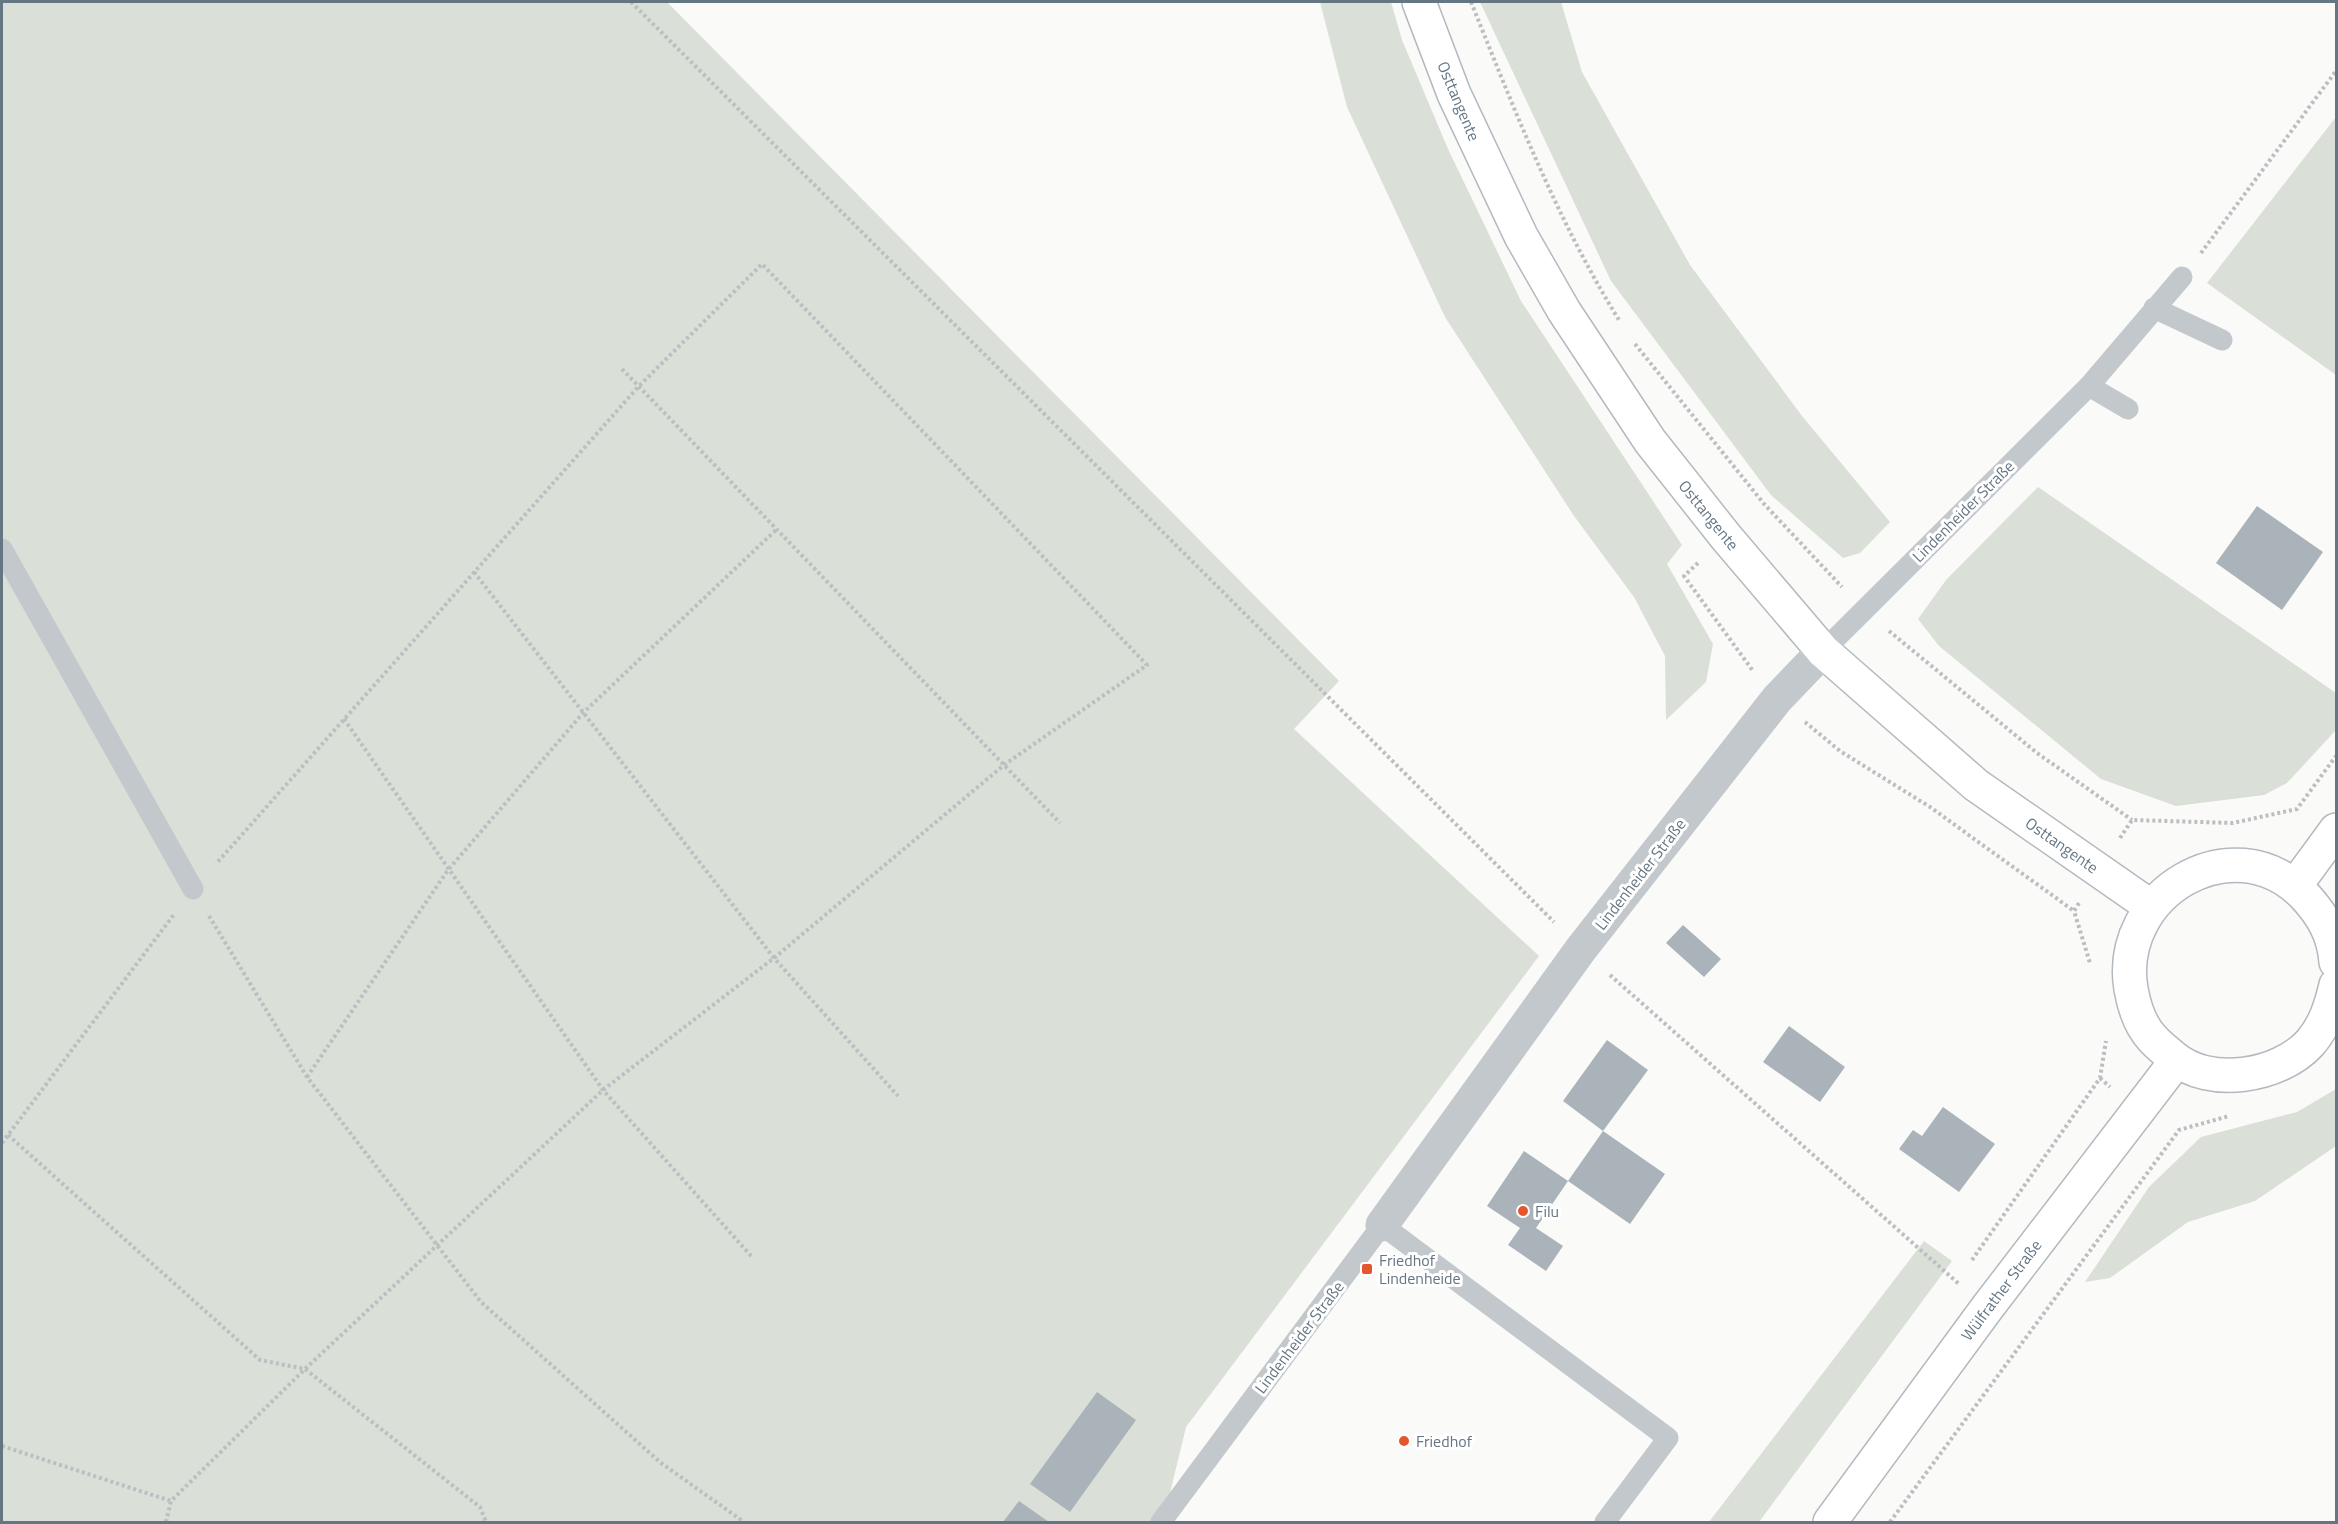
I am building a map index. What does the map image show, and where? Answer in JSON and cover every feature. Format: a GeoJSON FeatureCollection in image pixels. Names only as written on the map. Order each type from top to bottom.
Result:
{"type":"FeatureCollection","features":[{"type":"Feature","properties":{"kind":"main road","name":"Osttangente"},"geometry":{"type":"LineString","coordinates":[[1419,2],[1454,94],[1488,169],[1521,236],[1564,311],[1650,441],[1726,537],[1823,651],[1976,785],[2150,906]]}},
{"type":"Feature","properties":{"kind":"main road"},"geometry":{"type":"LineString","coordinates":[[2295,886],[2337,830]]}},
{"type":"Feature","properties":{"kind":"main road"},"geometry":{"type":"LineString","coordinates":[[2337,962],[2334,942],[2319,910],[2295,886],[2265,871],[2233,866],[2192,875],[2173,885],[2150,906],[2133,937],[2128,972],[2134,1006],[2151,1038],[2177,1060],[2211,1074],[2247,1076],[2281,1064],[2310,1043],[2330,1013],[2337,985]]}},
{"type":"Feature","properties":{"kind":"main road","name":"Wülfrather Straße"},"geometry":{"type":"LineString","coordinates":[[1830,1522],[1987,1308],[2177,1060]]}},
{"type":"Feature","properties":{"kind":"street","name":"Lindenheider Straße"},"geometry":{"type":"LineString","coordinates":[[1382,1226],[1581,949],[1777,699],[1823,651]]}},
{"type":"Feature","properties":{"kind":"lane","name":"Lindenheider Straße"},"geometry":{"type":"LineString","coordinates":[[1823,651],[2089,386],[2182,277]]}},
{"type":"Feature","properties":{"kind":"lane"},"geometry":{"type":"LineString","coordinates":[[2154,308],[2222,340]]}},
{"type":"Feature","properties":{"kind":"lane"},"geometry":{"type":"LineString","coordinates":[[2089,386],[2128,409]]}},
{"type":"Feature","properties":{"kind":"lane"},"geometry":{"type":"LineString","coordinates":[[2,549],[193,889]]}},
{"type":"Feature","properties":{"kind":"lane","name":"Lindenheider Straße"},"geometry":{"type":"LineString","coordinates":[[1161,1522],[1382,1226]]}},
{"type":"Feature","properties":{"kind":"lane"},"geometry":{"type":"LineString","coordinates":[[1382,1226],[1668,1438],[1605,1522]]}},
{"type":"Feature","properties":{"kind":"path"},"geometry":{"type":"LineString","coordinates":[[630,2],[1581,949],[1987,1308]]}},
{"type":"Feature","properties":{"kind":"path"},"geometry":{"type":"LineString","coordinates":[[1471,2],[1532,153],[1586,266],[1621,322]]}},
{"type":"Feature","properties":{"kind":"path"},"geometry":{"type":"LineString","coordinates":[[2182,277],[2337,71]]}},
{"type":"Feature","properties":{"kind":"path"},"geometry":{"type":"LineString","coordinates":[[2,1143],[193,889],[639,386],[762,264],[1147,665],[1004,765],[774,958],[603,1090],[305,1369],[171,1501],[166,1522]]}},
{"type":"Feature","properties":{"kind":"path"},"geometry":{"type":"LineString","coordinates":[[1633,341],[1765,505],[1863,610],[2037,753],[2132,820],[2233,823],[2297,810],[2337,756]]}},
{"type":"Feature","properties":{"kind":"path"},"geometry":{"type":"LineString","coordinates":[[622,369],[1060,823]]}},
{"type":"Feature","properties":{"kind":"path"},"geometry":{"type":"LineString","coordinates":[[307,1077],[448,870],[583,712],[777,529]]}},
{"type":"Feature","properties":{"kind":"path"},"geometry":{"type":"LineString","coordinates":[[474,572],[774,958],[898,1096]]}},
{"type":"Feature","properties":{"kind":"path"},"geometry":{"type":"LineString","coordinates":[[1777,699],[1840,751],[1930,807],[2074,911],[2093,974]]}},
{"type":"Feature","properties":{"kind":"path"},"geometry":{"type":"LineString","coordinates":[[344,719],[603,1090],[752,1257]]}},
{"type":"Feature","properties":{"kind":"path"},"geometry":{"type":"LineString","coordinates":[[2074,911],[2132,820]]}},
{"type":"Feature","properties":{"kind":"path"},"geometry":{"type":"LineString","coordinates":[[193,889],[307,1077],[481,1302],[661,1463],[744,1522]]}},
{"type":"Feature","properties":{"kind":"path"},"geometry":{"type":"LineString","coordinates":[[1970,1262],[2100,1077],[2106,1044],[2104,1032]]}},
{"type":"Feature","properties":{"kind":"path"},"geometry":{"type":"LineString","coordinates":[[1890,1522],[2179,1131],[2233,1115]]}},
{"type":"Feature","properties":{"kind":"path"},"geometry":{"type":"LineString","coordinates":[[8,1135],[260,1360],[305,1369],[480,1507],[486,1522]]}},
{"type":"Feature","properties":{"kind":"path"},"geometry":{"type":"LineString","coordinates":[[1951,1290],[1964,1272]]}},
{"type":"Feature","properties":{"kind":"path"},"geometry":{"type":"LineString","coordinates":[[2,1446],[171,1501]]}},
{"type":"Feature","properties":{"kind":"shaded area"},"geometry":{"type":"Polygon","coordinates":[[[2,2],[667,2],[1339,681],[1294,729],[1539,956],[1186,1427],[1163,1522],[2,1522],[2,2]]]}},
{"type":"Feature","properties":{"kind":"shaded area"},"geometry":{"type":"Polygon","coordinates":[[[1320,2],[1391,2],[1402,40],[1448,149],[1521,301],[1682,545],[1667,564],[1713,644],[1706,682],[1666,720],[1665,656],[1634,597],[1574,516],[1445,317],[1347,107],[1320,2]]]}},
{"type":"Feature","properties":{"kind":"shaded area"},"geometry":{"type":"Polygon","coordinates":[[[1480,2],[1561,2],[1582,72],[1690,265],[1802,416],[1890,522],[1860,553],[1843,558],[1771,495],[1611,281],[1480,2]]]}},
{"type":"Feature","properties":{"kind":"shaded area"},"geometry":{"type":"Polygon","coordinates":[[[2336,117],[2336,375],[2207,283],[2336,117]]]}},
{"type":"Feature","properties":{"kind":"shaded area"},"geometry":{"type":"Polygon","coordinates":[[[2038,487],[2336,693],[2336,730],[2287,783],[2264,795],[2176,806],[2101,779],[1939,646],[1918,619],[1946,580],[2038,487]]]}},
{"type":"Feature","properties":{"kind":"shaded area"},"geometry":{"type":"Polygon","coordinates":[[[2336,1089],[2336,1146],[2255,1201],[2188,1222],[2110,1278],[2085,1282],[2149,1187],[2201,1137],[2297,1112],[2336,1089]]]}},
{"type":"Feature","properties":{"kind":"shaded area"},"geometry":{"type":"Polygon","coordinates":[[[1924,1241],[1952,1261],[1759,1522],[1709,1522],[1924,1241]]]}},
{"type":"Feature","properties":{"kind":"building"},"geometry":{"type":"Polygon","coordinates":[[[2257,506],[2323,552],[2282,610],[2216,563],[2257,506]]]}},
{"type":"Feature","properties":{"kind":"building"},"geometry":{"type":"Polygon","coordinates":[[[1683,925],[1721,959],[1704,977],[1666,943],[1683,925]]]}},
{"type":"Feature","properties":{"kind":"building"},"geometry":{"type":"Polygon","coordinates":[[[1789,1026],[1845,1067],[1820,1102],[1763,1062],[1789,1026]]]}},
{"type":"Feature","properties":{"kind":"building"},"geometry":{"type":"Polygon","coordinates":[[[1607,1040],[1648,1070],[1603,1131],[1563,1101],[1607,1040]]]}},
{"type":"Feature","properties":{"kind":"building"},"geometry":{"type":"Polygon","coordinates":[[[1943,1107],[1995,1144],[1959,1192],[1899,1149],[1913,1130],[1922,1136],[1943,1107]]]}},
{"type":"Feature","properties":{"kind":"building"},"geometry":{"type":"Polygon","coordinates":[[[1603,1131],[1665,1174],[1630,1224],[1568,1181],[1603,1131]]]}},
{"type":"Feature","properties":{"kind":"building"},"geometry":{"type":"Polygon","coordinates":[[[1524,1151],[1568,1181],[1536,1228],[1563,1246],[1546,1271],[1508,1245],[1520,1228],[1487,1206],[1524,1151]]]}},
{"type":"Feature","properties":{"kind":"building"},"geometry":{"type":"Polygon","coordinates":[[[1097,1392],[1136,1420],[1070,1512],[1030,1484],[1097,1392]]]}},
{"type":"Feature","properties":{"kind":"building"},"geometry":{"type":"Polygon","coordinates":[[[1019,1501],[1049,1522],[1003,1522],[1019,1501]]]}},
{"type":"Feature","properties":{"kind":"place","name":"Filu"},"geometry":{"type":"Point","coordinates":[1523,1211]}},
{"type":"Feature","properties":{"kind":"place","name":"Friedhof Lindenheide"},"geometry":{"type":"Point","coordinates":[1367,1269]}},
{"type":"Feature","properties":{"kind":"place","name":"Friedhof"},"geometry":{"type":"Point","coordinates":[1404,1441]}}]}
